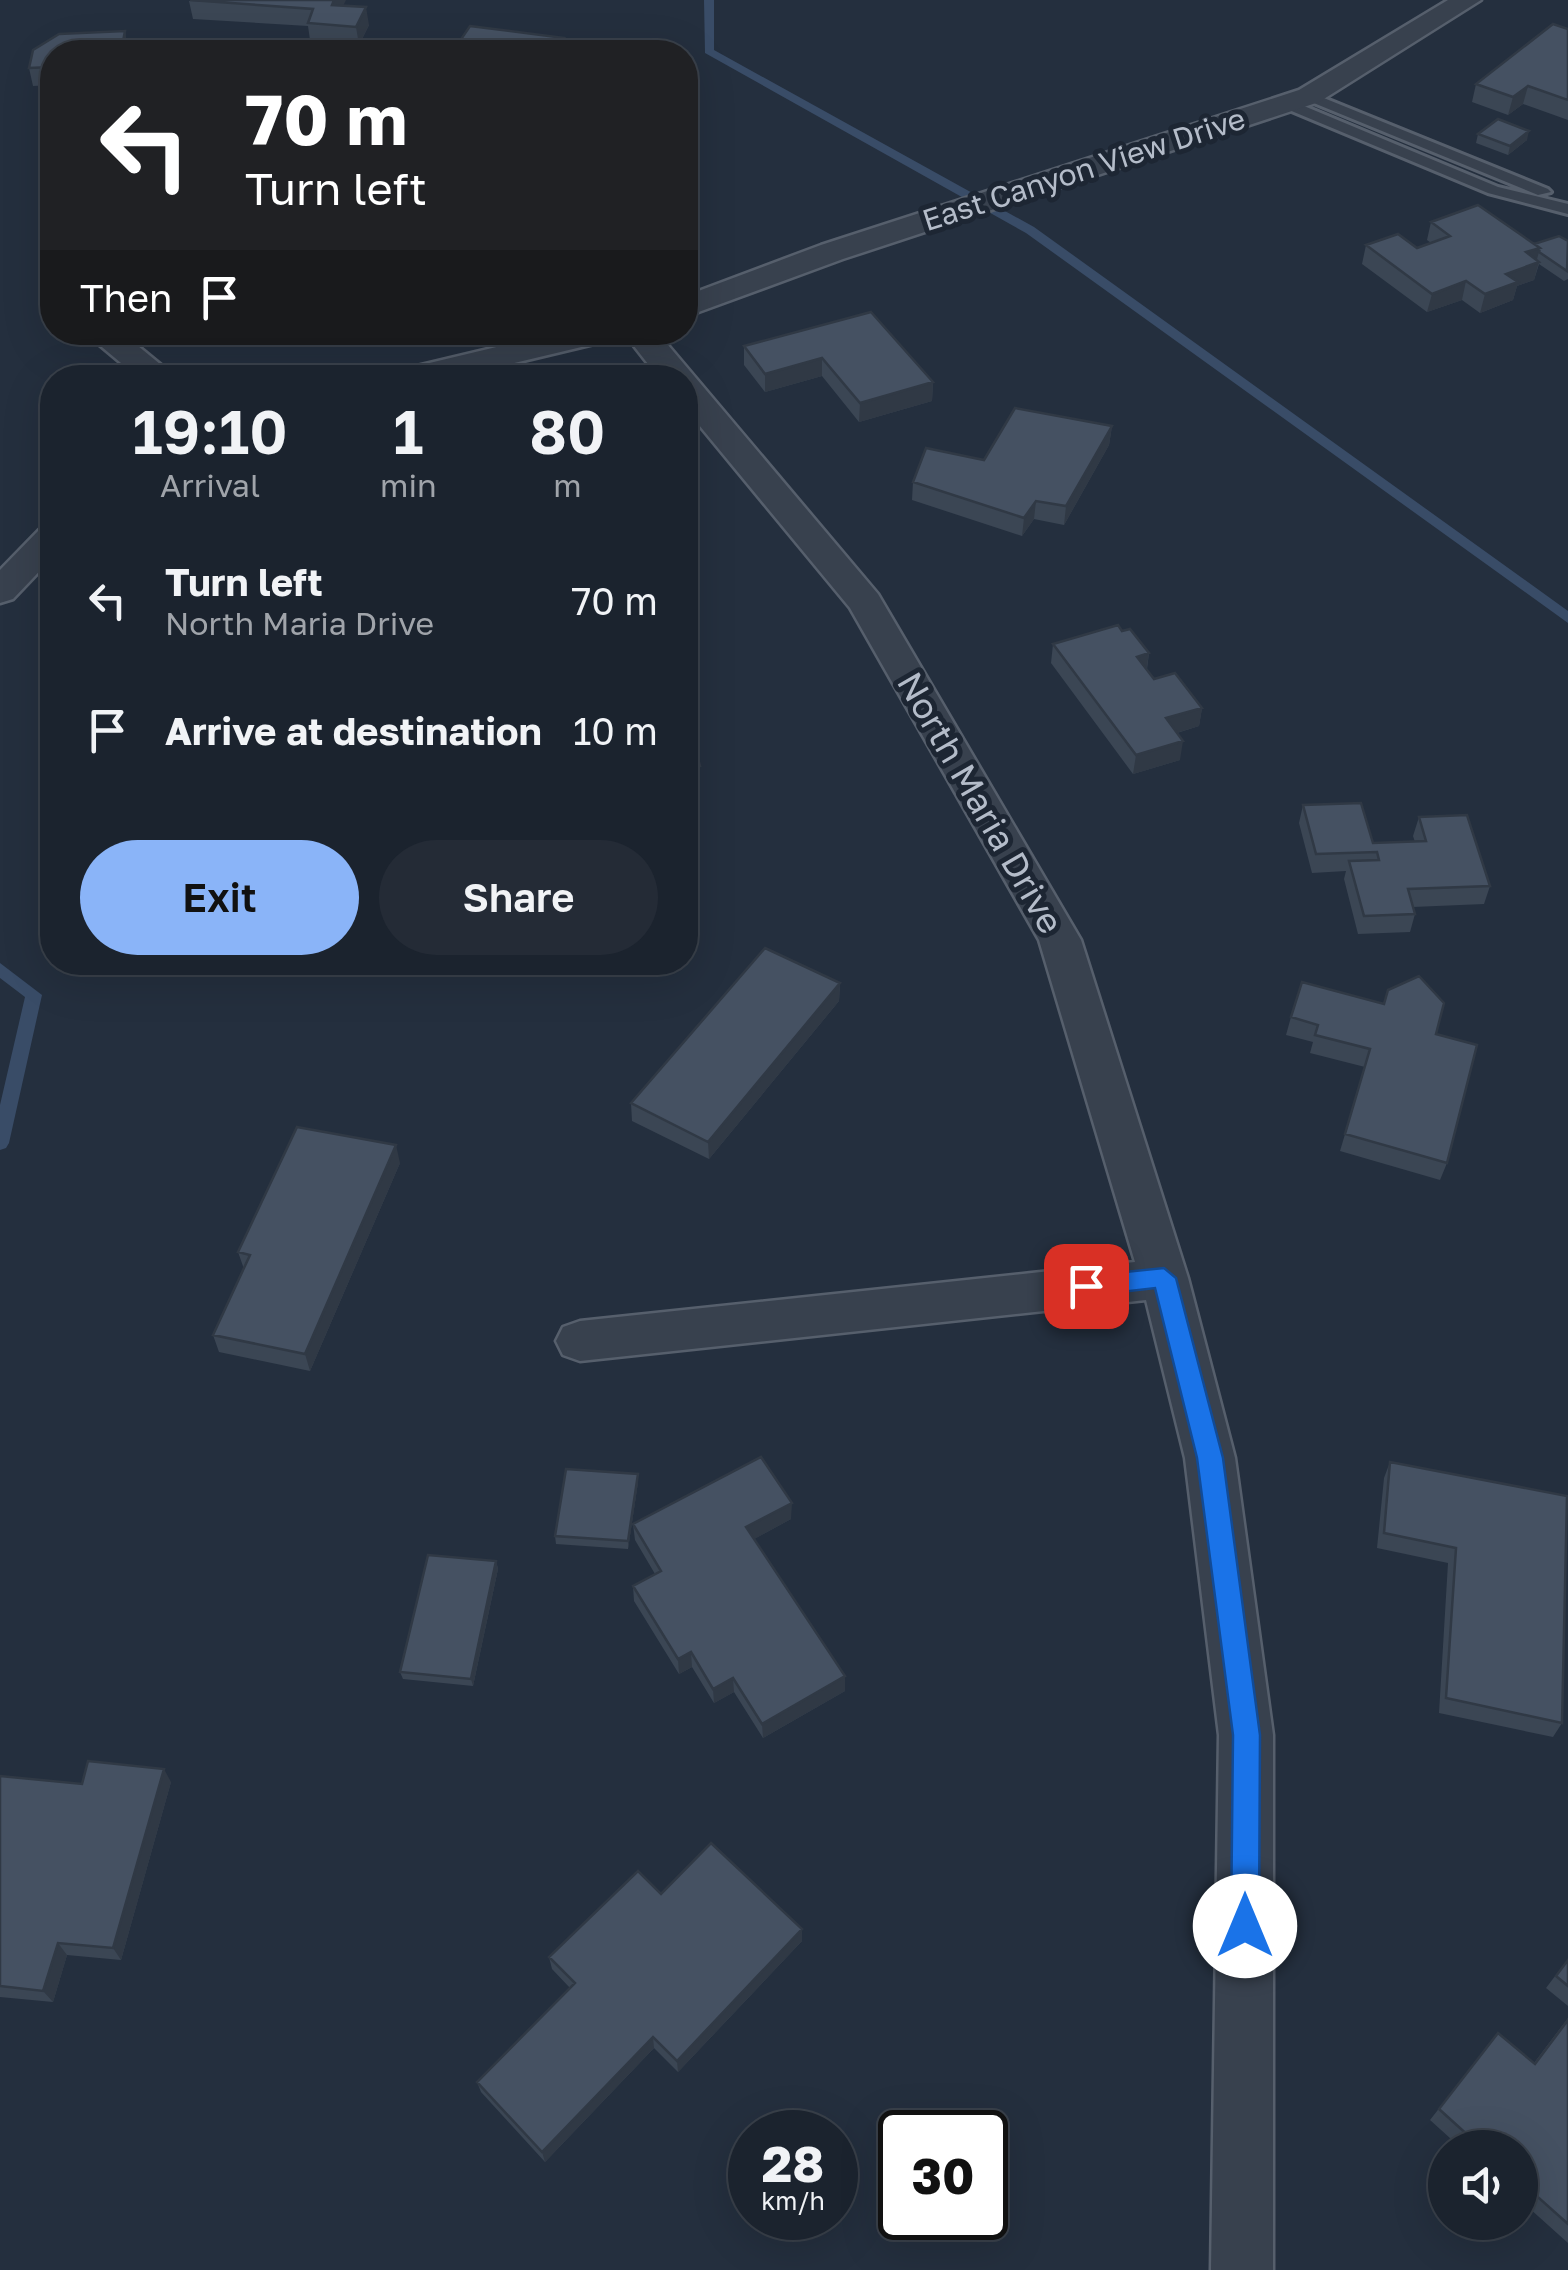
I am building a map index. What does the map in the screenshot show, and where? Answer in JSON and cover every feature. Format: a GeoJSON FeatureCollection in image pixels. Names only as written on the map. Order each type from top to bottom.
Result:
{"type":"FeatureCollection","features":[{"type":"Feature","properties":{"kind":"street","name":"East Canyon View Drive"},"geometry":{"type":"LineString","coordinates":[[698,302],[832,252],[1298,100],[1467,0]]}},
{"type":"Feature","properties":{"kind":"street"},"geometry":{"type":"LineString","coordinates":[[117,345],[144,365]]}},
{"type":"Feature","properties":{"kind":"street"},"geometry":{"type":"LineString","coordinates":[[463,365],[548,345]]}},
{"type":"Feature","properties":{"kind":"street"},"geometry":{"type":"LineString","coordinates":[[650,345],[666,365]]}},
{"type":"Feature","properties":{"kind":"street","name":"North Maria Drive"},"geometry":{"type":"LineString","coordinates":[[698,402],[866,602],[1060,940],[1164,1278],[1210,1458],[1246,1735],[1242,2270]]}},
{"type":"Feature","properties":{"kind":"street"},"geometry":{"type":"LineString","coordinates":[[0,591],[40,550]]}},
{"type":"Feature","properties":{"kind":"street"},"geometry":{"type":"LineString","coordinates":[[580,1340],[1164,1278]]}},
{"type":"Feature","properties":{"kind":"lane"},"geometry":{"type":"LineString","coordinates":[[1298,100],[1493,190],[1568,208]]}},
{"type":"Feature","properties":{"kind":"lane"},"geometry":{"type":"LineString","coordinates":[[1298,100],[1535,187],[1568,208]]}},
{"type":"Feature","properties":{"kind":"building"},"geometry":{"type":"Polygon","coordinates":[[[190,0],[334,0],[332,5],[366,7],[356,27],[308,23],[313,9],[190,0]]]}},
{"type":"Feature","properties":{"kind":"building"},"geometry":{"type":"Polygon","coordinates":[[[1553,24],[1568,29],[1568,100],[1528,86],[1513,97],[1476,84],[1553,24]]]}},
{"type":"Feature","properties":{"kind":"building"},"geometry":{"type":"Polygon","coordinates":[[[470,26],[564,38],[563,40],[460,40],[470,26]]]}},
{"type":"Feature","properties":{"kind":"building"},"geometry":{"type":"Polygon","coordinates":[[[125,31],[123,40],[49,40],[59,34],[125,31]]]}},
{"type":"Feature","properties":{"kind":"building"},"geometry":{"type":"Polygon","coordinates":[[[40,46],[40,68],[29,68],[33,50],[40,46]]]}},
{"type":"Feature","properties":{"kind":"building"},"geometry":{"type":"Polygon","coordinates":[[[1498,119],[1529,131],[1510,146],[1478,134],[1498,119]]]}},
{"type":"Feature","properties":{"kind":"building"},"geometry":{"type":"Polygon","coordinates":[[[1478,205],[1540,248],[1526,252],[1539,262],[1506,274],[1518,282],[1485,294],[1466,281],[1432,294],[1366,245],[1398,234],[1417,248],[1450,236],[1431,222],[1478,205]]]}},
{"type":"Feature","properties":{"kind":"building"},"geometry":{"type":"Polygon","coordinates":[[[1559,236],[1568,241],[1567,271],[1539,252],[1534,244],[1559,236]]]}},
{"type":"Feature","properties":{"kind":"building"},"geometry":{"type":"Polygon","coordinates":[[[871,312],[933,382],[860,403],[822,358],[765,374],[744,346],[871,312]]]}},
{"type":"Feature","properties":{"kind":"building"},"geometry":{"type":"Polygon","coordinates":[[[1015,408],[1112,426],[1066,506],[1036,501],[1024,518],[913,482],[926,448],[984,460],[1015,408]]]}},
{"type":"Feature","properties":{"kind":"building"},"geometry":{"type":"Polygon","coordinates":[[[1118,625],[1122,631],[1130,629],[1149,653],[1137,657],[1154,679],[1175,673],[1202,708],[1166,718],[1183,741],[1136,755],[1053,644],[1118,625]]]}},
{"type":"Feature","properties":{"kind":"building"},"geometry":{"type":"Polygon","coordinates":[[[1361,803],[1373,843],[1426,841],[1419,817],[1467,815],[1490,886],[1408,889],[1415,914],[1364,916],[1349,861],[1379,860],[1377,852],[1316,854],[1303,805],[1361,803]]]}},
{"type":"Feature","properties":{"kind":"building"},"geometry":{"type":"Polygon","coordinates":[[[765,948],[840,983],[708,1142],[631,1103],[765,948]]]}},
{"type":"Feature","properties":{"kind":"building"},"geometry":{"type":"Polygon","coordinates":[[[1419,976],[1444,1003],[1436,1034],[1477,1045],[1447,1163],[1345,1134],[1370,1049],[1315,1035],[1318,1025],[1291,1017],[1302,982],[1384,1004],[1388,990],[1419,976]]]}},
{"type":"Feature","properties":{"kind":"building"},"geometry":{"type":"Polygon","coordinates":[[[297,1127],[396,1145],[305,1354],[213,1335],[250,1255],[238,1252],[297,1127]]]}},
{"type":"Feature","properties":{"kind":"building"},"geometry":{"type":"Polygon","coordinates":[[[761,1457],[792,1503],[746,1527],[845,1676],[762,1724],[733,1678],[713,1689],[691,1652],[678,1659],[633,1586],[661,1571],[633,1524],[761,1457]]]}},
{"type":"Feature","properties":{"kind":"building"},"geometry":{"type":"Polygon","coordinates":[[[1390,1462],[1567,1496],[1562,1723],[1446,1698],[1456,1548],[1384,1533],[1390,1462]]]}},
{"type":"Feature","properties":{"kind":"building"},"geometry":{"type":"Polygon","coordinates":[[[566,1469],[638,1474],[628,1541],[555,1536],[566,1469]]]}},
{"type":"Feature","properties":{"kind":"building"},"geometry":{"type":"Polygon","coordinates":[[[428,1555],[496,1561],[471,1679],[400,1672],[428,1555]]]}},
{"type":"Feature","properties":{"kind":"building"},"geometry":{"type":"Polygon","coordinates":[[[88,1761],[164,1769],[113,1948],[58,1943],[43,1991],[0,1986],[0,1776],[82,1784],[88,1761]]]}},
{"type":"Feature","properties":{"kind":"building"},"geometry":{"type":"Polygon","coordinates":[[[711,1843],[802,1929],[677,2061],[653,2037],[542,2152],[477,2082],[575,1983],[549,1957],[638,1871],[661,1894],[711,1843]]]}},
{"type":"Feature","properties":{"kind":"building"},"geometry":{"type":"Polygon","coordinates":[[[1568,1960],[1568,1986],[1556,1976],[1568,1960]]]}},
{"type":"Feature","properties":{"kind":"building"},"geometry":{"type":"Polygon","coordinates":[[[1568,2020],[1568,2224],[1538,2197],[1538,2130],[1462,2130],[1439,2109],[1498,2033],[1535,2064],[1568,2020]]]}},
{"type":"Feature","properties":{"kind":"waterway"},"geometry":{"type":"LineString","coordinates":[[709,0],[709,51],[1030,230],[1568,618]]}},
{"type":"Feature","properties":{"kind":"waterway"},"geometry":{"type":"LineString","coordinates":[[0,969],[34,995],[0,1143]]}},
{"type":"Feature","properties":{"kind":"route"},"geometry":{"type":"LineString","coordinates":[[1086,1286],[1164,1278],[1210,1458],[1246,1735],[1245,1926]]}}]}
